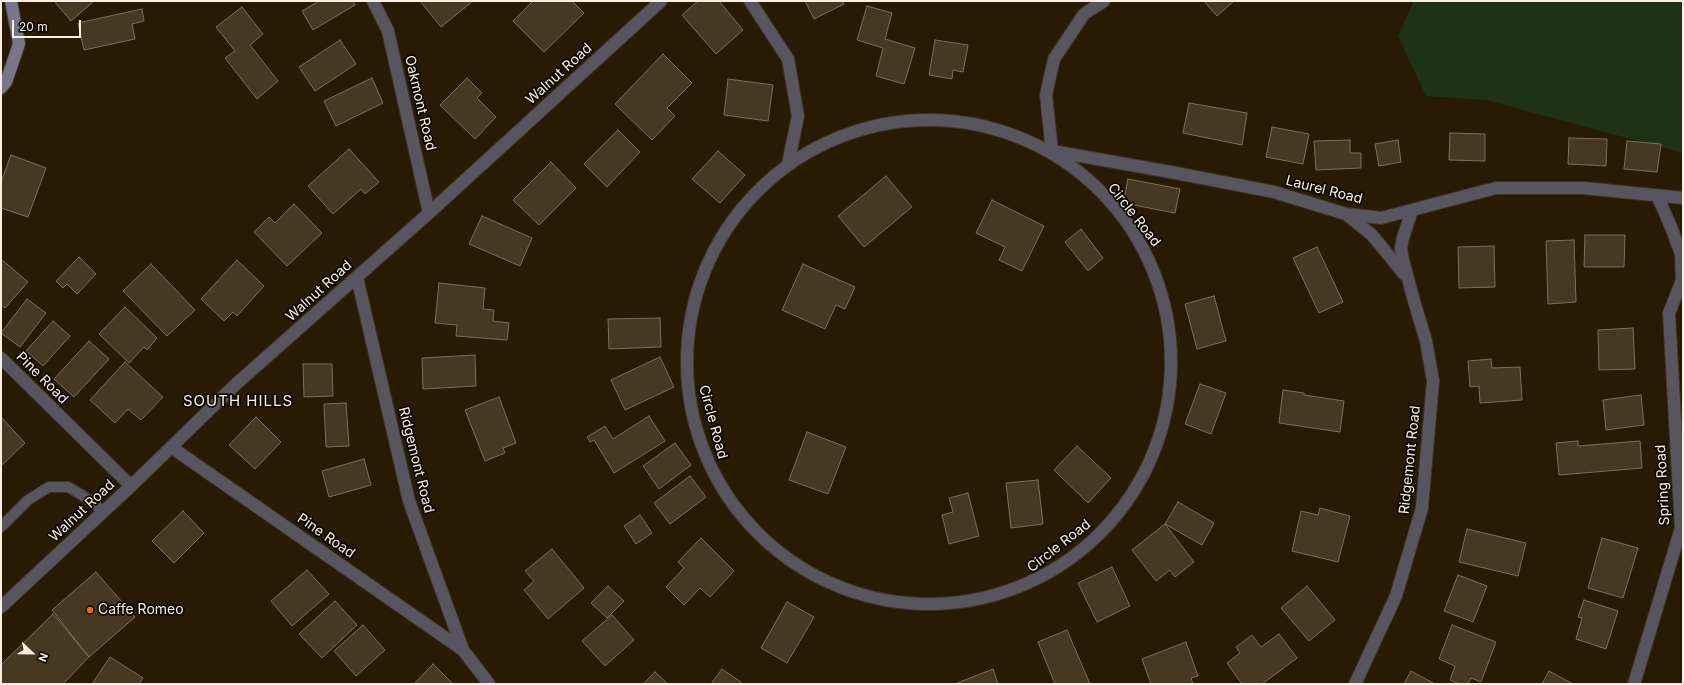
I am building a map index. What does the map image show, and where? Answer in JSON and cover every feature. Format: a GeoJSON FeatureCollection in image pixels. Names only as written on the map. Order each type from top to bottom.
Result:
{"type":"FeatureCollection","features":[{"type":"Feature","properties":{"kind":"street"},"geometry":{"type":"LineString","coordinates":[[3,83],[19,44],[11,1]]}},
{"type":"Feature","properties":{"kind":"street","name":"Oakmont Road"},"geometry":{"type":"LineString","coordinates":[[373,1],[388,31],[429,213]]}},
{"type":"Feature","properties":{"kind":"street","name":"Walnut Road"},"geometry":{"type":"LineString","coordinates":[[3,601],[130,486],[235,385],[429,213],[661,1]]}},
{"type":"Feature","properties":{"kind":"street"},"geometry":{"type":"LineString","coordinates":[[750,1],[788,59],[798,116],[788,164]]}},
{"type":"Feature","properties":{"kind":"street"},"geometry":{"type":"LineString","coordinates":[[1052,151],[1046,95],[1054,59],[1084,14],[1104,1]]}},
{"type":"Feature","properties":{"kind":"street","name":"Circle Road"},"geometry":{"type":"LineString","coordinates":[[962,121],[1026,138],[1052,151],[1077,168],[1147,251],[1166,300],[1174,367],[1167,423],[1156,455],[1118,519],[1034,584],[891,605],[840,592],[791,565],[732,508],[705,460],[687,391],[686,361],[694,301],[716,246],[751,197],[788,164],[837,137],[881,124],[962,121]]}},
{"type":"Feature","properties":{"kind":"street","name":"Laurel Road"},"geometry":{"type":"LineString","coordinates":[[1052,151],[1274,192],[1346,214],[1381,218],[1496,188],[1584,188],[1683,198]]}},
{"type":"Feature","properties":{"kind":"street","name":"Spring Road"},"geometry":{"type":"LineString","coordinates":[[1634,684],[1681,528],[1669,313],[1682,280],[1681,254],[1657,195]]}},
{"type":"Feature","properties":{"kind":"street","name":"Ridgemont Road"},"geometry":{"type":"LineString","coordinates":[[1355,684],[1396,596],[1422,508],[1433,381],[1426,341],[1401,248],[1412,210]]}},
{"type":"Feature","properties":{"kind":"street","name":"Ridgemont Road"},"geometry":{"type":"LineString","coordinates":[[1346,214],[1372,235],[1408,278]]}},
{"type":"Feature","properties":{"kind":"street","name":"Ridgemont Road"},"geometry":{"type":"LineString","coordinates":[[357,277],[409,501],[463,650],[488,684]]}},
{"type":"Feature","properties":{"kind":"street","name":"Pine Road"},"geometry":{"type":"LineString","coordinates":[[1,358],[130,486]]}},
{"type":"Feature","properties":{"kind":"street","name":"Pine Road"},"geometry":{"type":"LineString","coordinates":[[171,447],[463,650]]}},
{"type":"Feature","properties":{"kind":"lane"},"geometry":{"type":"LineString","coordinates":[[1,527],[28,500],[49,487],[68,487],[82,495],[103,511]]}},
{"type":"Feature","properties":{"kind":"green space"},"geometry":{"type":"Polygon","coordinates":[[[1414,1],[1683,1],[1683,153],[1486,100],[1426,96],[1398,36],[1414,1]]]}},
{"type":"Feature","properties":{"kind":"building"},"geometry":{"type":"Polygon","coordinates":[[[54,1],[94,1],[71,21],[54,1]]]}},
{"type":"Feature","properties":{"kind":"building"},"geometry":{"type":"Polygon","coordinates":[[[319,1],[353,1],[355,5],[313,30],[302,11],[319,1]]]}},
{"type":"Feature","properties":{"kind":"building"},"geometry":{"type":"Polygon","coordinates":[[[420,1],[473,1],[441,27],[420,1]]]}},
{"type":"Feature","properties":{"kind":"building"},"geometry":{"type":"Polygon","coordinates":[[[533,1],[572,1],[584,13],[544,52],[513,21],[533,1]]]}},
{"type":"Feature","properties":{"kind":"building"},"geometry":{"type":"Polygon","coordinates":[[[698,1],[719,1],[743,30],[716,54],[682,15],[698,1]]]}},
{"type":"Feature","properties":{"kind":"building"},"geometry":{"type":"Polygon","coordinates":[[[805,1],[842,1],[844,4],[814,19],[805,1]]]}},
{"type":"Feature","properties":{"kind":"building"},"geometry":{"type":"Polygon","coordinates":[[[1204,1],[1234,1],[1217,16],[1204,1]]]}},
{"type":"Feature","properties":{"kind":"building"},"geometry":{"type":"Polygon","coordinates":[[[867,6],[892,13],[885,39],[915,48],[904,84],[876,76],[883,48],[857,40],[867,6]]]}},
{"type":"Feature","properties":{"kind":"building"},"geometry":{"type":"Polygon","coordinates":[[[242,7],[263,34],[250,45],[278,81],[257,99],[225,58],[235,51],[216,27],[242,7]]]}},
{"type":"Feature","properties":{"kind":"building"},"geometry":{"type":"Polygon","coordinates":[[[142,9],[144,21],[132,24],[135,39],[84,50],[78,23],[142,9]]]}},
{"type":"Feature","properties":{"kind":"building"},"geometry":{"type":"Polygon","coordinates":[[[340,40],[356,64],[315,91],[299,67],[340,40]]]}},
{"type":"Feature","properties":{"kind":"building"},"geometry":{"type":"Polygon","coordinates":[[[935,40],[968,45],[963,72],[953,70],[952,79],[929,75],[935,40]]]}},
{"type":"Feature","properties":{"kind":"building"},"geometry":{"type":"Polygon","coordinates":[[[663,54],[692,83],[667,108],[675,116],[652,140],[615,104],[663,54]]]}},
{"type":"Feature","properties":{"kind":"building"},"geometry":{"type":"Polygon","coordinates":[[[372,78],[383,103],[336,126],[324,101],[372,78]]]}},
{"type":"Feature","properties":{"kind":"building"},"geometry":{"type":"Polygon","coordinates":[[[467,78],[482,93],[477,98],[496,117],[475,139],[440,105],[467,78]]]}},
{"type":"Feature","properties":{"kind":"building"},"geometry":{"type":"Polygon","coordinates":[[[728,79],[773,85],[768,121],[724,115],[728,79]]]}},
{"type":"Feature","properties":{"kind":"building"},"geometry":{"type":"Polygon","coordinates":[[[1189,103],[1247,113],[1242,145],[1183,133],[1189,103]]]}},
{"type":"Feature","properties":{"kind":"building"},"geometry":{"type":"Polygon","coordinates":[[[1272,127],[1309,134],[1303,164],[1266,157],[1272,127]]]}},
{"type":"Feature","properties":{"kind":"building"},"geometry":{"type":"Polygon","coordinates":[[[618,130],[640,152],[607,187],[584,164],[618,130]]]}},
{"type":"Feature","properties":{"kind":"building"},"geometry":{"type":"Polygon","coordinates":[[[1450,133],[1485,134],[1485,161],[1449,160],[1450,133]]]}},
{"type":"Feature","properties":{"kind":"building"},"geometry":{"type":"Polygon","coordinates":[[[1569,138],[1607,139],[1606,166],[1568,164],[1569,138]]]}},
{"type":"Feature","properties":{"kind":"building"},"geometry":{"type":"Polygon","coordinates":[[[1350,140],[1350,153],[1361,153],[1361,168],[1316,170],[1314,141],[1350,140]]]}},
{"type":"Feature","properties":{"kind":"building"},"geometry":{"type":"Polygon","coordinates":[[[1398,140],[1401,162],[1379,166],[1375,144],[1398,140]]]}},
{"type":"Feature","properties":{"kind":"building"},"geometry":{"type":"Polygon","coordinates":[[[1627,141],[1661,144],[1657,172],[1624,169],[1627,141]]]}},
{"type":"Feature","properties":{"kind":"building"},"geometry":{"type":"Polygon","coordinates":[[[349,149],[379,182],[365,194],[361,189],[333,214],[308,186],[349,149]]]}},
{"type":"Feature","properties":{"kind":"building"},"geometry":{"type":"Polygon","coordinates":[[[718,151],[745,175],[720,203],[692,179],[718,151]]]}},
{"type":"Feature","properties":{"kind":"building"},"geometry":{"type":"Polygon","coordinates":[[[11,155],[46,168],[28,217],[1,208],[1,182],[11,155]]]}},
{"type":"Feature","properties":{"kind":"building"},"geometry":{"type":"Polygon","coordinates":[[[551,162],[576,188],[539,225],[513,200],[551,162]]]}},
{"type":"Feature","properties":{"kind":"building"},"geometry":{"type":"Polygon","coordinates":[[[886,176],[912,207],[864,247],[838,216],[886,176]]]}},
{"type":"Feature","properties":{"kind":"building"},"geometry":{"type":"Polygon","coordinates":[[[1128,179],[1180,189],[1175,213],[1123,203],[1128,179]]]}},
{"type":"Feature","properties":{"kind":"building"},"geometry":{"type":"Polygon","coordinates":[[[992,200],[1044,226],[1022,271],[999,260],[1005,247],[976,233],[992,200]]]}},
{"type":"Feature","properties":{"kind":"building"},"geometry":{"type":"Polygon","coordinates":[[[294,204],[322,233],[287,266],[254,232],[269,217],[275,223],[294,204]]]}},
{"type":"Feature","properties":{"kind":"building"},"geometry":{"type":"Polygon","coordinates":[[[482,216],[532,238],[520,266],[469,244],[482,216]]]}},
{"type":"Feature","properties":{"kind":"building"},"geometry":{"type":"Polygon","coordinates":[[[1081,229],[1103,258],[1088,271],[1065,242],[1081,229]]]}},
{"type":"Feature","properties":{"kind":"building"},"geometry":{"type":"Polygon","coordinates":[[[1585,235],[1625,235],[1624,267],[1584,267],[1585,235]]]}},
{"type":"Feature","properties":{"kind":"building"},"geometry":{"type":"Polygon","coordinates":[[[1574,240],[1576,302],[1548,304],[1546,241],[1574,240]]]}},
{"type":"Feature","properties":{"kind":"building"},"geometry":{"type":"Polygon","coordinates":[[[1494,246],[1495,287],[1459,288],[1458,247],[1494,246]]]}},
{"type":"Feature","properties":{"kind":"building"},"geometry":{"type":"Polygon","coordinates":[[[1317,247],[1343,302],[1319,313],[1293,258],[1317,247]]]}},
{"type":"Feature","properties":{"kind":"building"},"geometry":{"type":"Polygon","coordinates":[[[79,257],[96,274],[77,294],[67,284],[63,288],[56,281],[79,257]]]}},
{"type":"Feature","properties":{"kind":"building"},"geometry":{"type":"Polygon","coordinates":[[[1,259],[28,282],[5,308],[1,305],[1,259]]]}},
{"type":"Feature","properties":{"kind":"building"},"geometry":{"type":"Polygon","coordinates":[[[237,260],[264,286],[237,316],[233,312],[224,321],[201,299],[237,260]]]}},
{"type":"Feature","properties":{"kind":"building"},"geometry":{"type":"Polygon","coordinates":[[[151,264],[195,310],[167,336],[123,291],[151,264]]]}},
{"type":"Feature","properties":{"kind":"building"},"geometry":{"type":"Polygon","coordinates":[[[803,264],[855,287],[845,309],[836,305],[825,329],[782,310],[803,264]]]}},
{"type":"Feature","properties":{"kind":"building"},"geometry":{"type":"Polygon","coordinates":[[[439,283],[485,288],[483,309],[494,310],[493,321],[509,323],[507,340],[456,336],[457,325],[435,323],[439,283]]]}},
{"type":"Feature","properties":{"kind":"building"},"geometry":{"type":"Polygon","coordinates":[[[1214,296],[1226,341],[1197,349],[1185,304],[1214,296]]]}},
{"type":"Feature","properties":{"kind":"building"},"geometry":{"type":"Polygon","coordinates":[[[27,299],[46,313],[20,347],[1,333],[27,299]]]}},
{"type":"Feature","properties":{"kind":"building"},"geometry":{"type":"Polygon","coordinates":[[[125,307],[157,338],[147,350],[144,347],[129,363],[99,334],[125,307]]]}},
{"type":"Feature","properties":{"kind":"building"},"geometry":{"type":"Polygon","coordinates":[[[660,318],[661,347],[609,349],[608,319],[660,318]]]}},
{"type":"Feature","properties":{"kind":"building"},"geometry":{"type":"Polygon","coordinates":[[[53,321],[70,336],[43,366],[26,351],[53,321]]]}},
{"type":"Feature","properties":{"kind":"building"},"geometry":{"type":"Polygon","coordinates":[[[1633,328],[1635,369],[1599,370],[1598,330],[1633,328]]]}},
{"type":"Feature","properties":{"kind":"building"},"geometry":{"type":"Polygon","coordinates":[[[89,341],[109,359],[74,397],[54,379],[89,341]]]}},
{"type":"Feature","properties":{"kind":"building"},"geometry":{"type":"Polygon","coordinates":[[[475,355],[476,386],[423,389],[422,358],[475,355]]]}},
{"type":"Feature","properties":{"kind":"building"},"geometry":{"type":"Polygon","coordinates":[[[660,357],[674,387],[625,410],[611,380],[660,357]]]}},
{"type":"Feature","properties":{"kind":"building"},"geometry":{"type":"Polygon","coordinates":[[[1491,359],[1492,368],[1520,367],[1522,400],[1480,403],[1479,386],[1470,387],[1468,361],[1491,359]]]}},
{"type":"Feature","properties":{"kind":"building"},"geometry":{"type":"Polygon","coordinates":[[[125,362],[163,397],[141,420],[128,409],[115,423],[90,400],[125,362]]]}},
{"type":"Feature","properties":{"kind":"building"},"geometry":{"type":"Polygon","coordinates":[[[303,364],[332,364],[333,396],[304,397],[303,364]]]}},
{"type":"Feature","properties":{"kind":"building"},"geometry":{"type":"Polygon","coordinates":[[[1200,384],[1226,393],[1211,434],[1185,424],[1200,384]]]}},
{"type":"Feature","properties":{"kind":"building"},"geometry":{"type":"Polygon","coordinates":[[[1283,390],[1344,401],[1340,432],[1279,423],[1283,390]]]}},
{"type":"Feature","properties":{"kind":"building"},"geometry":{"type":"Polygon","coordinates":[[[1641,395],[1644,425],[1606,430],[1603,400],[1641,395]]]}},
{"type":"Feature","properties":{"kind":"building"},"geometry":{"type":"Polygon","coordinates":[[[499,397],[516,443],[503,448],[505,453],[485,461],[465,410],[499,397]]]}},
{"type":"Feature","properties":{"kind":"building"},"geometry":{"type":"Polygon","coordinates":[[[346,403],[349,446],[326,447],[324,404],[346,403]]]}},
{"type":"Feature","properties":{"kind":"building"},"geometry":{"type":"Polygon","coordinates":[[[649,416],[665,441],[614,473],[594,440],[590,442],[587,437],[605,426],[613,439],[649,416]]]}},
{"type":"Feature","properties":{"kind":"building"},"geometry":{"type":"Polygon","coordinates":[[[1,417],[25,443],[1,466],[1,417]]]}},
{"type":"Feature","properties":{"kind":"building"},"geometry":{"type":"Polygon","coordinates":[[[256,417],[281,442],[255,469],[229,445],[256,417]]]}},
{"type":"Feature","properties":{"kind":"building"},"geometry":{"type":"Polygon","coordinates":[[[807,432],[846,447],[828,494],[789,480],[807,432]]]}},
{"type":"Feature","properties":{"kind":"building"},"geometry":{"type":"Polygon","coordinates":[[[1578,441],[1578,446],[1640,441],[1642,468],[1559,475],[1556,443],[1578,441]]]}},
{"type":"Feature","properties":{"kind":"building"},"geometry":{"type":"Polygon","coordinates":[[[675,443],[691,465],[659,489],[643,466],[675,443]]]}},
{"type":"Feature","properties":{"kind":"building"},"geometry":{"type":"Polygon","coordinates":[[[1077,446],[1111,478],[1088,503],[1054,470],[1077,446]]]}},
{"type":"Feature","properties":{"kind":"building"},"geometry":{"type":"Polygon","coordinates":[[[364,459],[371,485],[329,497],[322,471],[364,459]]]}},
{"type":"Feature","properties":{"kind":"building"},"geometry":{"type":"Polygon","coordinates":[[[690,476],[706,497],[670,524],[654,503],[690,476]]]}},
{"type":"Feature","properties":{"kind":"building"},"geometry":{"type":"Polygon","coordinates":[[[1038,480],[1043,524],[1011,528],[1006,483],[1038,480]]]}},
{"type":"Feature","properties":{"kind":"building"},"geometry":{"type":"Polygon","coordinates":[[[968,493],[979,536],[949,544],[942,515],[953,512],[949,498],[968,493]]]}},
{"type":"Feature","properties":{"kind":"building"},"geometry":{"type":"Polygon","coordinates":[[[1178,502],[1214,523],[1202,545],[1165,524],[1178,502]]]}},
{"type":"Feature","properties":{"kind":"building"},"geometry":{"type":"Polygon","coordinates":[[[1320,508],[1350,516],[1338,562],[1292,551],[1301,511],[1318,515],[1320,508]]]}},
{"type":"Feature","properties":{"kind":"building"},"geometry":{"type":"Polygon","coordinates":[[[183,511],[204,533],[174,563],[152,541],[183,511]]]}},
{"type":"Feature","properties":{"kind":"building"},"geometry":{"type":"Polygon","coordinates":[[[640,515],[652,533],[636,544],[624,526],[640,515]]]}},
{"type":"Feature","properties":{"kind":"building"},"geometry":{"type":"Polygon","coordinates":[[[1165,524],[1194,562],[1175,577],[1170,570],[1156,581],[1132,550],[1165,524]]]}},
{"type":"Feature","properties":{"kind":"building"},"geometry":{"type":"Polygon","coordinates":[[[1467,529],[1526,543],[1518,576],[1459,562],[1467,529]]]}},
{"type":"Feature","properties":{"kind":"building"},"geometry":{"type":"Polygon","coordinates":[[[701,538],[734,571],[710,597],[700,588],[684,605],[666,587],[684,568],[678,562],[701,538]]]}},
{"type":"Feature","properties":{"kind":"building"},"geometry":{"type":"Polygon","coordinates":[[[1602,538],[1638,548],[1623,598],[1588,588],[1602,538]]]}},
{"type":"Feature","properties":{"kind":"building"},"geometry":{"type":"Polygon","coordinates":[[[552,549],[584,588],[548,619],[524,590],[534,581],[525,571],[552,549]]]}},
{"type":"Feature","properties":{"kind":"building"},"geometry":{"type":"Polygon","coordinates":[[[1112,567],[1130,606],[1097,622],[1078,583],[1112,567]]]}},
{"type":"Feature","properties":{"kind":"building"},"geometry":{"type":"Polygon","coordinates":[[[307,570],[329,594],[292,626],[271,601],[307,570]]]}},
{"type":"Feature","properties":{"kind":"building"},"geometry":{"type":"Polygon","coordinates":[[[96,572],[135,617],[89,657],[52,610],[96,572]]]}},
{"type":"Feature","properties":{"kind":"building"},"geometry":{"type":"Polygon","coordinates":[[[1458,575],[1487,586],[1473,622],[1444,611],[1458,575]]]}},
{"type":"Feature","properties":{"kind":"building"},"geometry":{"type":"Polygon","coordinates":[[[608,586],[624,601],[607,618],[591,603],[608,586]]]}},
{"type":"Feature","properties":{"kind":"building"},"geometry":{"type":"Polygon","coordinates":[[[1307,586],[1335,620],[1309,641],[1281,608],[1307,586]]]}},
{"type":"Feature","properties":{"kind":"building"},"geometry":{"type":"Polygon","coordinates":[[[1584,600],[1618,611],[1606,649],[1576,639],[1582,618],[1578,617],[1584,600]]]}},
{"type":"Feature","properties":{"kind":"building"},"geometry":{"type":"Polygon","coordinates":[[[335,601],[357,625],[322,658],[299,634],[335,601]]]}},
{"type":"Feature","properties":{"kind":"building"},"geometry":{"type":"Polygon","coordinates":[[[787,602],[814,617],[787,663],[761,648],[787,602]]]}},
{"type":"Feature","properties":{"kind":"building"},"geometry":{"type":"Polygon","coordinates":[[[53,614],[89,657],[63,684],[1,684],[1,665],[53,614]]]}},
{"type":"Feature","properties":{"kind":"building"},"geometry":{"type":"Polygon","coordinates":[[[612,615],[634,640],[605,666],[582,641],[612,615]]]}},
{"type":"Feature","properties":{"kind":"building"},"geometry":{"type":"Polygon","coordinates":[[[363,625],[385,650],[356,676],[334,651],[363,625]]]}},
{"type":"Feature","properties":{"kind":"building"},"geometry":{"type":"Polygon","coordinates":[[[1452,625],[1496,642],[1481,682],[1471,678],[1468,684],[1459,684],[1450,680],[1455,666],[1439,659],[1452,625]]]}},
{"type":"Feature","properties":{"kind":"building"},"geometry":{"type":"Polygon","coordinates":[[[1067,630],[1090,684],[1055,684],[1038,642],[1067,630]]]}},
{"type":"Feature","properties":{"kind":"building"},"geometry":{"type":"Polygon","coordinates":[[[1279,634],[1297,658],[1262,684],[1242,684],[1227,663],[1240,653],[1236,647],[1252,635],[1261,647],[1279,634]]]}},
{"type":"Feature","properties":{"kind":"building"},"geometry":{"type":"Polygon","coordinates":[[[1186,642],[1198,676],[1191,678],[1193,684],[1151,684],[1142,659],[1186,642]]]}},
{"type":"Feature","properties":{"kind":"building"},"geometry":{"type":"Polygon","coordinates":[[[110,657],[143,678],[139,684],[92,684],[110,657]]]}},
{"type":"Feature","properties":{"kind":"building"},"geometry":{"type":"Polygon","coordinates":[[[433,664],[453,684],[414,684],[433,664]]]}},
{"type":"Feature","properties":{"kind":"building"},"geometry":{"type":"Polygon","coordinates":[[[722,669],[741,682],[740,684],[711,684],[722,669]]]}},
{"type":"Feature","properties":{"kind":"building"},"geometry":{"type":"Polygon","coordinates":[[[993,669],[998,684],[957,683],[993,669]]]}},
{"type":"Feature","properties":{"kind":"building"},"geometry":{"type":"Polygon","coordinates":[[[1411,671],[1435,684],[1404,684],[1411,671]]]}},
{"type":"Feature","properties":{"kind":"building"},"geometry":{"type":"Polygon","coordinates":[[[1549,671],[1573,684],[1542,684],[1549,671]]]}},
{"type":"Feature","properties":{"kind":"building"},"geometry":{"type":"Polygon","coordinates":[[[655,672],[668,684],[643,684],[655,672]]]}},
{"type":"Feature","properties":{"kind":"place","name":"Caffe Romeo"},"geometry":{"type":"Point","coordinates":[90,610]}},
{"type":"Feature","properties":{"kind":"district","name":"SOUTH HILLS"},"geometry":{"type":"Point","coordinates":[238,401]}}]}
